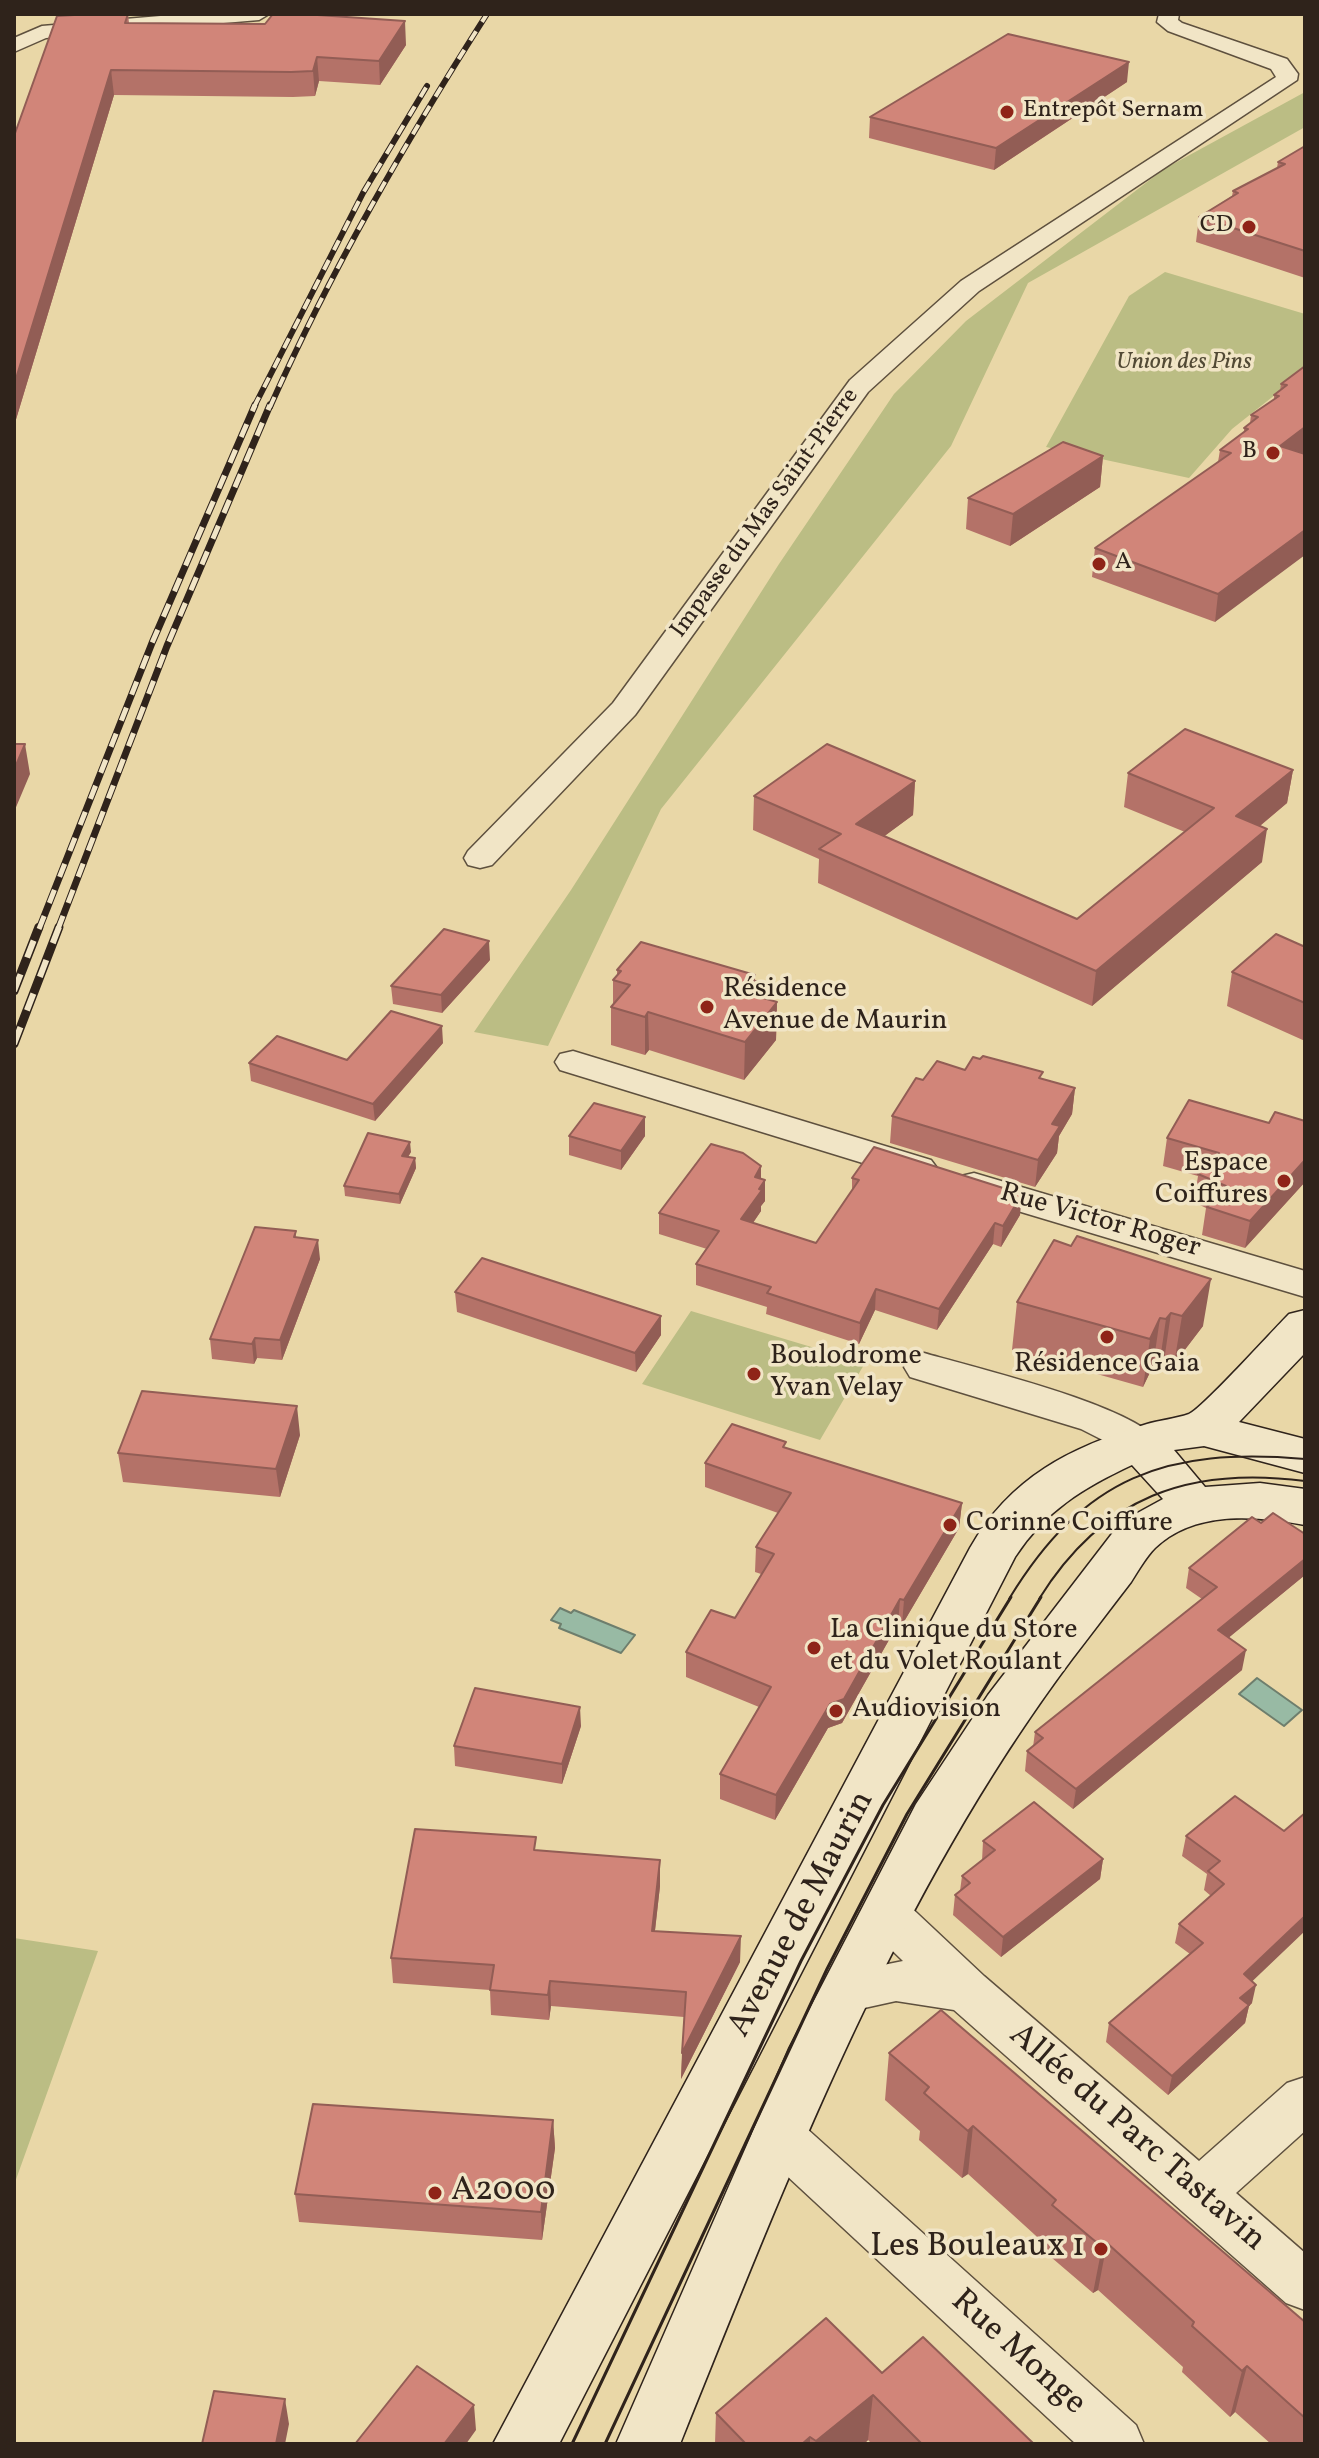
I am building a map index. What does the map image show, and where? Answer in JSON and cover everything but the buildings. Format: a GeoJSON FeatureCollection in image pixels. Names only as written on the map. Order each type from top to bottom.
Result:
{"type":"FeatureCollection","features":[{"type":"Feature","properties":{"kind":"street"},"geometry":{"type":"LineString","coordinates":[[14,46],[42,32],[259,14]]}},
{"type":"Feature","properties":{"kind":"street","name":"Impasse du Mas Saint-Pierre"},"geometry":{"type":"LineString","coordinates":[[480,858],[624,709],[859,386],[970,286],[1195,136],[1286,80],[1287,74],[1279,64],[1175,27],[1167,22],[1169,14]]}},
{"type":"Feature","properties":{"kind":"street","name":"Rue Victor Roger"},"geometry":{"type":"LineString","coordinates":[[573,1062],[1305,1284]]}},
{"type":"Feature","properties":{"kind":"street"},"geometry":{"type":"LineString","coordinates":[[1305,1325],[1204,1429],[1305,1456]]}},
{"type":"Feature","properties":{"kind":"street"},"geometry":{"type":"LineString","coordinates":[[924,1367],[1095,1419],[1140,1444],[1178,1484],[1210,1503]]}},
{"type":"Feature","properties":{"kind":"street","name":"Avenue de Maurin"},"geometry":{"type":"LineString","coordinates":[[525,2444],[995,1548],[1020,1513],[1039,1494],[1140,1444],[1183,1429],[1204,1429]]}},
{"type":"Feature","properties":{"kind":"street"},"geometry":{"type":"LineString","coordinates":[[648,2444],[777,2134],[885,1913],[935,1818],[989,1731],[1138,1535],[1161,1517],[1210,1503],[1305,1507]]}},
{"type":"Feature","properties":{"kind":"street","name":"Allée du Parc Tastavin"},"geometry":{"type":"LineString","coordinates":[[885,1913],[967,1991],[1197,2195],[1305,2286]]}},
{"type":"Feature","properties":{"kind":"street"},"geometry":{"type":"LineString","coordinates":[[846,1991],[896,1980],[967,1991]]}},
{"type":"Feature","properties":{"kind":"street"},"geometry":{"type":"LineString","coordinates":[[1197,2195],[1305,2099]]}},
{"type":"Feature","properties":{"kind":"street","name":"Rue Monge"},"geometry":{"type":"LineString","coordinates":[[777,2134],[1116,2444]]}},
{"type":"Feature","properties":{"kind":"green space"},"geometry":{"type":"Polygon","coordinates":[[[1305,92],[1305,127],[1028,283],[951,446],[661,809],[548,1046],[474,1032],[571,890],[779,564],[894,394],[966,321],[1164,169],[1305,92]]]}},
{"type":"Feature","properties":{"kind":"green space","name":"Union des Pins"},"geometry":{"type":"Polygon","coordinates":[[[1165,272],[1305,314],[1305,371],[1232,429],[1189,478],[1046,447],[1129,296],[1165,272]]]}},
{"type":"Feature","properties":{"kind":"green space","name":"Boulodrome Yvan Velay"},"geometry":{"type":"Polygon","coordinates":[[[691,1311],[865,1363],[820,1440],[642,1384],[691,1311]]]}},
{"type":"Feature","properties":{"kind":"green space"},"geometry":{"type":"Polygon","coordinates":[[[14,1938],[98,1951],[14,2185],[14,1938]]]}},
{"type":"Feature","properties":{"kind":"shaded area"},"geometry":{"type":"Polygon","coordinates":[[[560,1608],[571,1613],[574,1610],[635,1635],[621,1653],[559,1628],[561,1624],[551,1620],[560,1608]]]}},
{"type":"Feature","properties":{"kind":"shaded area"},"geometry":{"type":"Polygon","coordinates":[[[1257,1678],[1302,1710],[1284,1726],[1239,1694],[1257,1678]]]}},
{"type":"Feature","properties":{"kind":"tram line"},"geometry":{"type":"LineString","coordinates":[[1009,1599],[1038,1557],[1067,1524],[1099,1497],[1133,1478],[1170,1466],[1211,1459],[1305,1459]]}},
{"type":"Feature","properties":{"kind":"tram line"},"geometry":{"type":"LineString","coordinates":[[1039,1599],[1064,1564],[1091,1535],[1121,1512],[1152,1496],[1187,1485],[1224,1479],[1305,1481]]}},
{"type":"Feature","properties":{"kind":"tram line"},"geometry":{"type":"LineString","coordinates":[[572,2444],[801,1961],[883,1805],[1011,1597]]}},
{"type":"Feature","properties":{"kind":"tram line"},"geometry":{"type":"LineString","coordinates":[[605,2444],[827,1969],[907,1814],[1041,1597]]}},
{"type":"Feature","properties":{"kind":"railway"},"geometry":{"type":"LineString","coordinates":[[270,407],[318,306],[371,207],[487,14]]}},
{"type":"Feature","properties":{"kind":"railway"},"geometry":{"type":"LineString","coordinates":[[255,405],[363,193],[427,86]]}},
{"type":"Feature","properties":{"kind":"railway"},"geometry":{"type":"LineString","coordinates":[[39,929],[152,643],[255,405]]}},
{"type":"Feature","properties":{"kind":"railway"},"geometry":{"type":"LineString","coordinates":[[58,929],[167,646],[270,405]]}},
{"type":"Feature","properties":{"kind":"railway"},"geometry":{"type":"LineString","coordinates":[[14,991],[39,927]]}},
{"type":"Feature","properties":{"kind":"railway"},"geometry":{"type":"LineString","coordinates":[[14,1044],[59,927]]}},
{"type":"Feature","properties":{"kind":"place","name":"Entrepôt Sernam"},"geometry":{"type":"Point","coordinates":[1007,112]}},
{"type":"Feature","properties":{"kind":"place","name":"CD"},"geometry":{"type":"Point","coordinates":[1249,227]}},
{"type":"Feature","properties":{"kind":"place","name":"B"},"geometry":{"type":"Point","coordinates":[1273,453]}},
{"type":"Feature","properties":{"kind":"place","name":"A"},"geometry":{"type":"Point","coordinates":[1099,564]}},
{"type":"Feature","properties":{"kind":"place","name":"Résidence Avenue de Maurin"},"geometry":{"type":"Point","coordinates":[707,1007]}},
{"type":"Feature","properties":{"kind":"place","name":"Espace Coiffures"},"geometry":{"type":"Point","coordinates":[1284,1181]}},
{"type":"Feature","properties":{"kind":"place","name":"Résidence Gaia"},"geometry":{"type":"Point","coordinates":[1107,1337]}},
{"type":"Feature","properties":{"kind":"place","name":"Boulodrome Yvan Velay"},"geometry":{"type":"Point","coordinates":[754,1374]}},
{"type":"Feature","properties":{"kind":"place","name":"Corinne Coiffure"},"geometry":{"type":"Point","coordinates":[950,1525]}},
{"type":"Feature","properties":{"kind":"place","name":"La Clinique du Store et du Volet Roulant"},"geometry":{"type":"Point","coordinates":[814,1648]}},
{"type":"Feature","properties":{"kind":"place","name":"Audiovision"},"geometry":{"type":"Point","coordinates":[836,1711]}},
{"type":"Feature","properties":{"kind":"place","name":"A2000"},"geometry":{"type":"Point","coordinates":[435,2193]}},
{"type":"Feature","properties":{"kind":"place","name":"Les Bouleaux 1"},"geometry":{"type":"Point","coordinates":[1101,2249]}}]}
